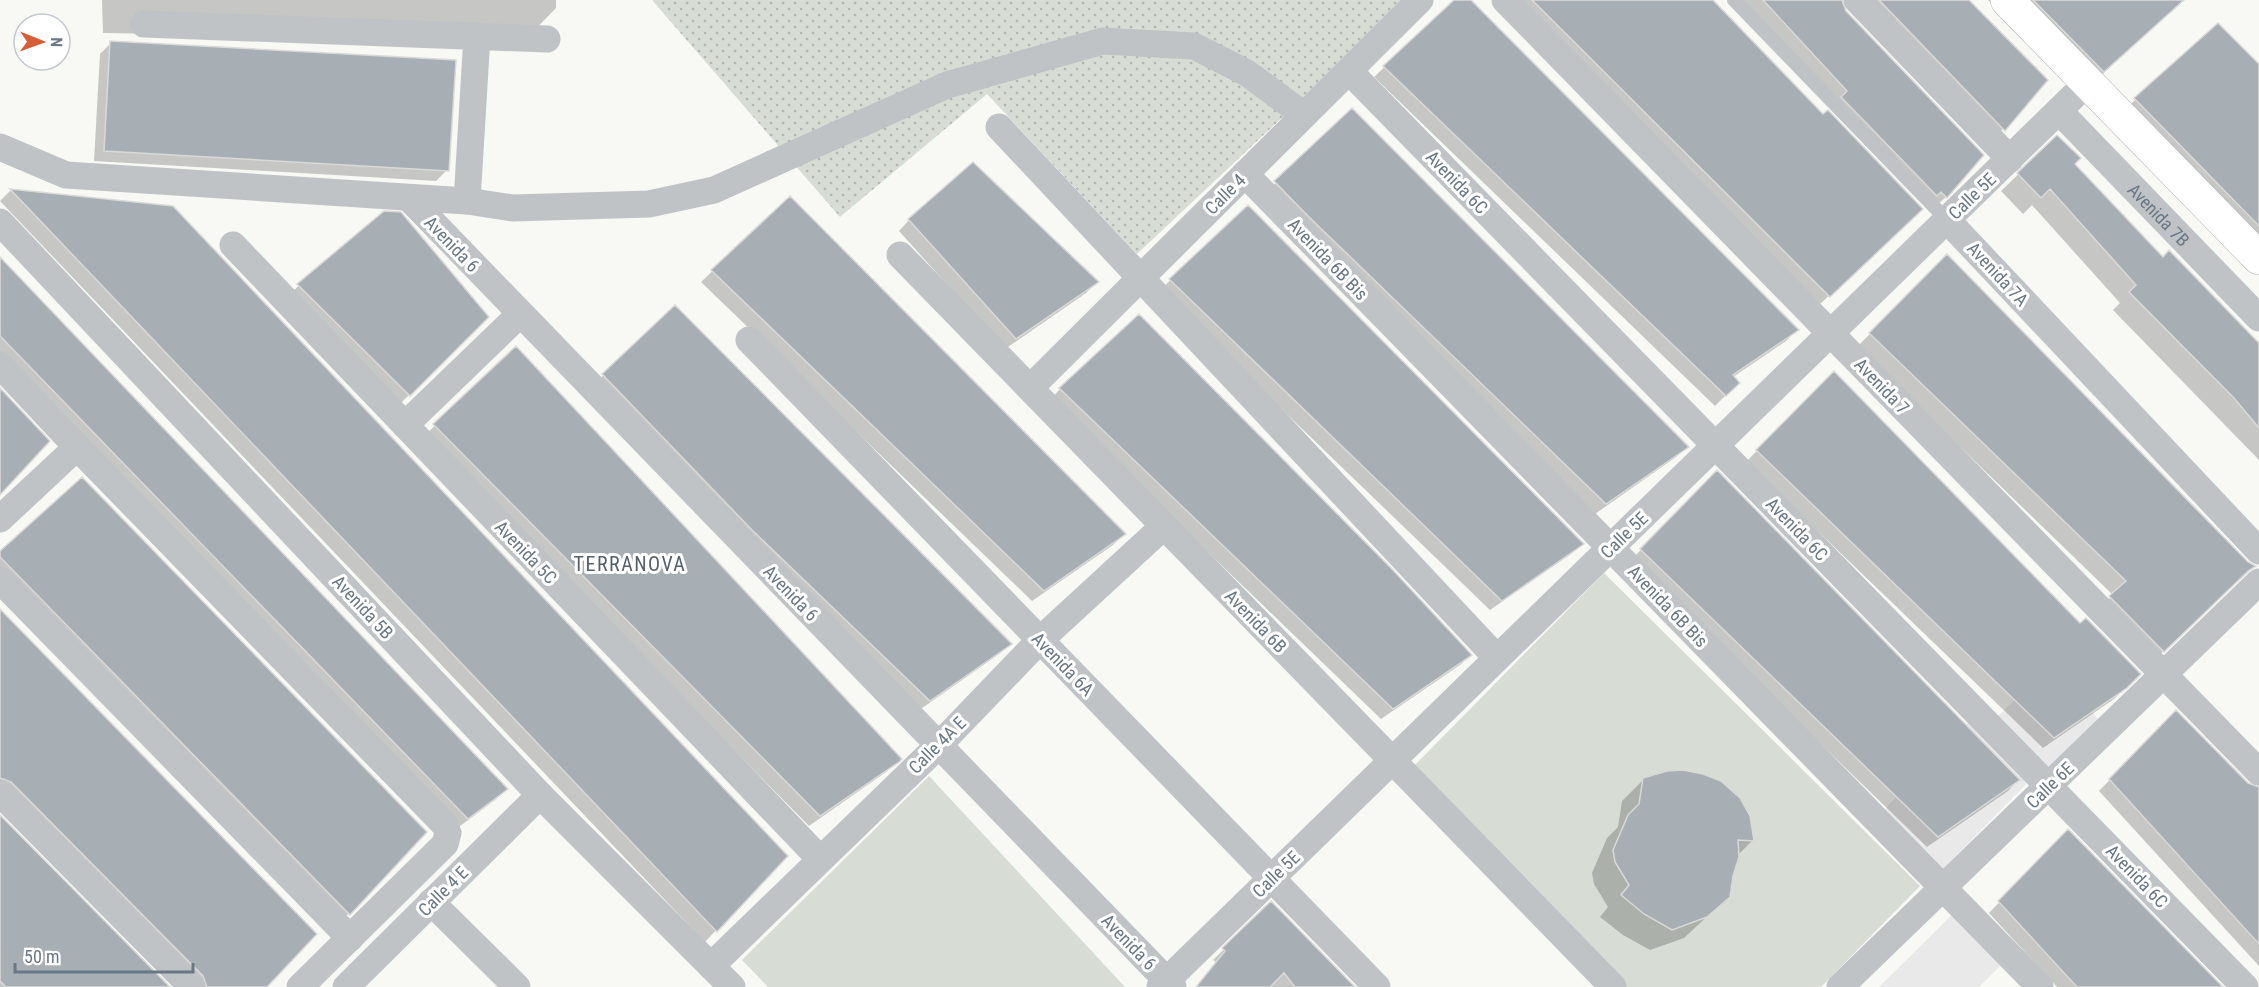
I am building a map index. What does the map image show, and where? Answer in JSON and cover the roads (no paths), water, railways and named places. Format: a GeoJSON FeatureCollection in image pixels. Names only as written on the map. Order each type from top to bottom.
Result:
{"type":"FeatureCollection","features":[{"type":"Feature","properties":{"kind":"street","name":"Calle 4"},"geometry":{"type":"LineString","coordinates":[[1030,388],[1420,0]]}},
{"type":"Feature","properties":{"kind":"street","name":"Avenida 7"},"geometry":{"type":"LineString","coordinates":[[1505,0],[2259,772]]}},
{"type":"Feature","properties":{"kind":"street"},"geometry":{"type":"LineString","coordinates":[[1857,0],[2010,159]]}},
{"type":"Feature","properties":{"kind":"street"},"geometry":{"type":"LineString","coordinates":[[2007,0],[2259,258]]}},
{"type":"Feature","properties":{"kind":"street"},"geometry":{"type":"LineString","coordinates":[[144,24],[547,39]]}},
{"type":"Feature","properties":{"kind":"street"},"geometry":{"type":"LineString","coordinates":[[467,201],[477,36]]}},
{"type":"Feature","properties":{"kind":"street"},"geometry":{"type":"LineString","coordinates":[[0,147],[66,175],[467,201],[513,208],[649,204],[714,190],[947,85],[1103,41],[1194,46],[1248,73],[1304,116]]}},
{"type":"Feature","properties":{"kind":"street","name":"Avenida 6C"},"geometry":{"type":"LineString","coordinates":[[1349,71],[2245,987]]}},
{"type":"Feature","properties":{"kind":"street","name":"Calle 5E"},"geometry":{"type":"LineString","coordinates":[[1167,985],[1272,878],[2087,83]]}},
{"type":"Feature","properties":{"kind":"street","name":"Avenida 7B"},"geometry":{"type":"LineString","coordinates":[[2059,111],[2259,318]]}},
{"type":"Feature","properties":{"kind":"street"},"geometry":{"type":"LineString","coordinates":[[999,127],[1497,658]]}},
{"type":"Feature","properties":{"kind":"street","name":"Avenida 6B Bis"},"geometry":{"type":"LineString","coordinates":[[1245,174],[2040,987]]}},
{"type":"Feature","properties":{"kind":"street","name":"Avenida 6"},"geometry":{"type":"LineString","coordinates":[[409,198],[939,745],[1167,985]]}},
{"type":"Feature","properties":{"kind":"street","name":"Avenida 7A"},"geometry":{"type":"LineString","coordinates":[[1947,220],[2259,551]]}},
{"type":"Feature","properties":{"kind":"street","name":"Avenida 5B"},"geometry":{"type":"LineString","coordinates":[[0,222],[540,795],[732,987]]}},
{"type":"Feature","properties":{"kind":"street"},"geometry":{"type":"LineString","coordinates":[[2199,256],[2227,226]]}},
{"type":"Feature","properties":{"kind":"street","name":"Avenida 5C"},"geometry":{"type":"LineString","coordinates":[[233,245],[820,859]]}},
{"type":"Feature","properties":{"kind":"street","name":"Avenida 6B"},"geometry":{"type":"LineString","coordinates":[[900,255],[1613,987]]}},
{"type":"Feature","properties":{"kind":"street"},"geometry":{"type":"LineString","coordinates":[[405,425],[520,314]]}},
{"type":"Feature","properties":{"kind":"street","name":"Avenida 6A"},"geometry":{"type":"LineString","coordinates":[[749,340],[1377,987]]}},
{"type":"Feature","properties":{"kind":"street"},"geometry":{"type":"LineString","coordinates":[[0,365],[445,825],[448,833],[446,844],[300,987]]}},
{"type":"Feature","properties":{"kind":"street"},"geometry":{"type":"LineString","coordinates":[[0,519],[77,447]]}},
{"type":"Feature","properties":{"kind":"street","name":"Calle 4A E"},"geometry":{"type":"LineString","coordinates":[[711,966],[939,745],[1040,640],[1164,526]]}},
{"type":"Feature","properties":{"kind":"street"},"geometry":{"type":"LineString","coordinates":[[0,580],[350,938]]}},
{"type":"Feature","properties":{"kind":"street","name":"Calle 6E"},"geometry":{"type":"LineString","coordinates":[[1840,987],[2259,582]]}},
{"type":"Feature","properties":{"kind":"street"},"geometry":{"type":"LineString","coordinates":[[0,793],[192,987]]}},
{"type":"Feature","properties":{"kind":"street","name":"Calle 4 E"},"geometry":{"type":"LineString","coordinates":[[346,987],[540,795]]}},
{"type":"Feature","properties":{"kind":"street"},"geometry":{"type":"LineString","coordinates":[[431,902],[517,987]]}},
{"type":"Feature","properties":{"kind":"lane","name":"Avenida 7A"},"geometry":{"type":"LineString","coordinates":[[1734,0],[1947,220]]}},
{"type":"Feature","properties":{"kind":"district","name":"TERRANOVA"},"geometry":{"type":"Point","coordinates":[630,564]}}]}
